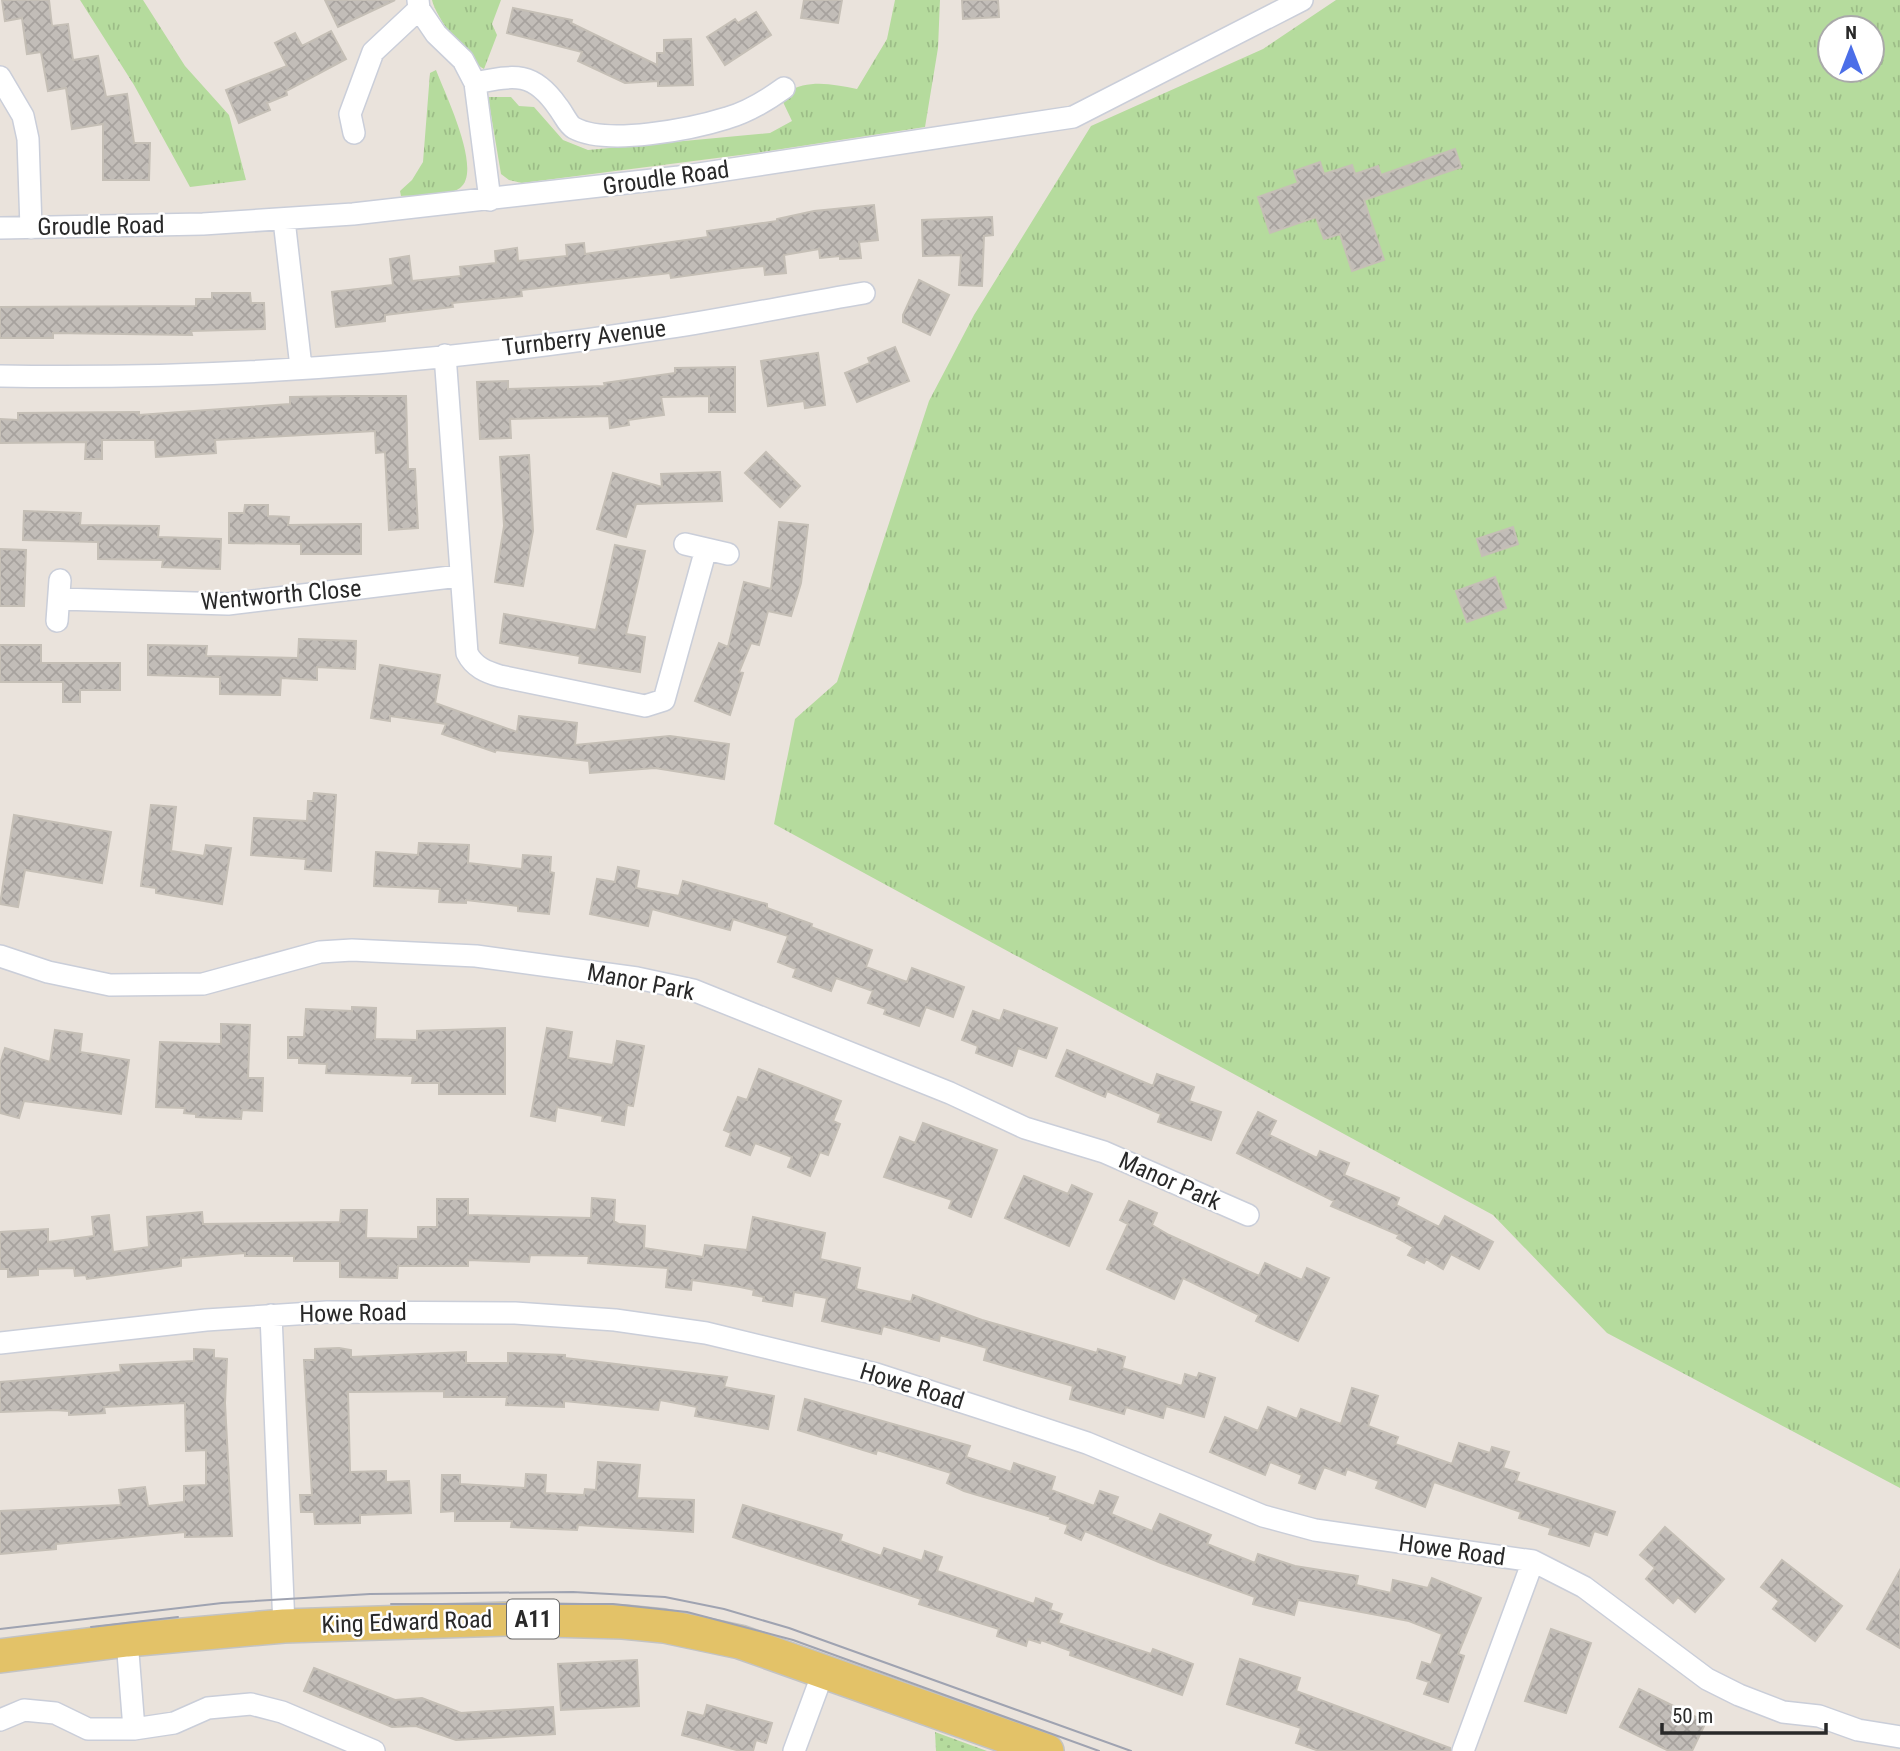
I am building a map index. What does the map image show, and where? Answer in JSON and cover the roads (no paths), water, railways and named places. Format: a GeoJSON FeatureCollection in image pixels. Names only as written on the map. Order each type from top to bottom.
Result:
{"type":"FeatureCollection","features":[{"type":"Feature","properties":{"kind":"main road","name":"King Edward Road"},"geometry":{"type":"LineString","coordinates":[[0,1656],[127,1640],[284,1626],[470,1619],[624,1622],[701,1633],[824,1670],[1047,1751]]}},
{"type":"Feature","properties":{"kind":"street","name":"Groudle Road"},"geometry":{"type":"LineString","coordinates":[[0,228],[284,220],[490,200],[800,159],[1073,117],[1302,0]]}},
{"type":"Feature","properties":{"kind":"street"},"geometry":{"type":"LineString","coordinates":[[354,132],[350,114],[373,52],[418,5],[436,34],[463,60],[475,83],[490,200]]}},
{"type":"Feature","properties":{"kind":"street"},"geometry":{"type":"LineString","coordinates":[[475,83],[514,76],[540,84],[573,128],[605,136],[660,131],[727,118],[759,105],[784,88]]}},
{"type":"Feature","properties":{"kind":"street"},"geometry":{"type":"LineString","coordinates":[[0,77],[23,116],[28,139],[31,228]]}},
{"type":"Feature","properties":{"kind":"street"},"geometry":{"type":"LineString","coordinates":[[284,220],[301,367]]}},
{"type":"Feature","properties":{"kind":"street","name":"Turnberry Avenue"},"geometry":{"type":"LineString","coordinates":[[0,376],[192,374],[445,355],[666,328],[864,293]]}},
{"type":"Feature","properties":{"kind":"street"},"geometry":{"type":"LineString","coordinates":[[445,355],[459,576],[467,653],[472,662],[487,673],[645,706],[664,700],[695,547],[728,554]]}},
{"type":"Feature","properties":{"kind":"street","name":"Wentworth Close"},"geometry":{"type":"LineString","coordinates":[[57,621],[60,590],[228,604],[459,576]]}},
{"type":"Feature","properties":{"kind":"street","name":"Manor Park"},"geometry":{"type":"LineString","coordinates":[[0,956],[48,972],[110,985],[203,984],[320,952],[352,950],[476,956],[638,978],[702,994],[950,1093],[1025,1128],[1104,1152],[1248,1215]]}},
{"type":"Feature","properties":{"kind":"street","name":"Howe Road"},"geometry":{"type":"LineString","coordinates":[[0,1343],[271,1315],[515,1313],[615,1320],[706,1333],[876,1374],[1087,1443],[1263,1516],[1315,1530],[1533,1561],[1584,1587],[1707,1679],[1739,1695],[1783,1712],[1819,1716],[1857,1730],[1900,1737]]}},
{"type":"Feature","properties":{"kind":"street","name":"Howe Road"},"geometry":{"type":"LineString","coordinates":[[271,1315],[284,1626]]}},
{"type":"Feature","properties":{"kind":"street","name":"Howe Road"},"geometry":{"type":"LineString","coordinates":[[1463,1751],[1533,1561]]}},
{"type":"Feature","properties":{"kind":"street"},"geometry":{"type":"LineString","coordinates":[[127,1640],[134,1728]]}},
{"type":"Feature","properties":{"kind":"street"},"geometry":{"type":"LineString","coordinates":[[794,1751],[824,1670]]}},
{"type":"Feature","properties":{"kind":"street"},"geometry":{"type":"LineString","coordinates":[[0,1720],[24,1710],[55,1713],[89,1729],[134,1728],[174,1723],[208,1708],[251,1704],[282,1712],[374,1751]]}},
{"type":"Feature","properties":{"kind":"tram line"},"geometry":{"type":"LineString","coordinates":[[0,1629],[222,1603],[370,1594],[573,1592],[665,1597],[724,1609],[789,1628],[1131,1751]]}},
{"type":"Feature","properties":{"kind":"tram line"},"geometry":{"type":"LineString","coordinates":[[391,1604],[613,1604],[687,1612],[793,1640],[1099,1751]]}},
{"type":"Feature","properties":{"kind":"tram line"},"geometry":{"type":"LineString","coordinates":[[91,1627],[178,1617]]}}]}
